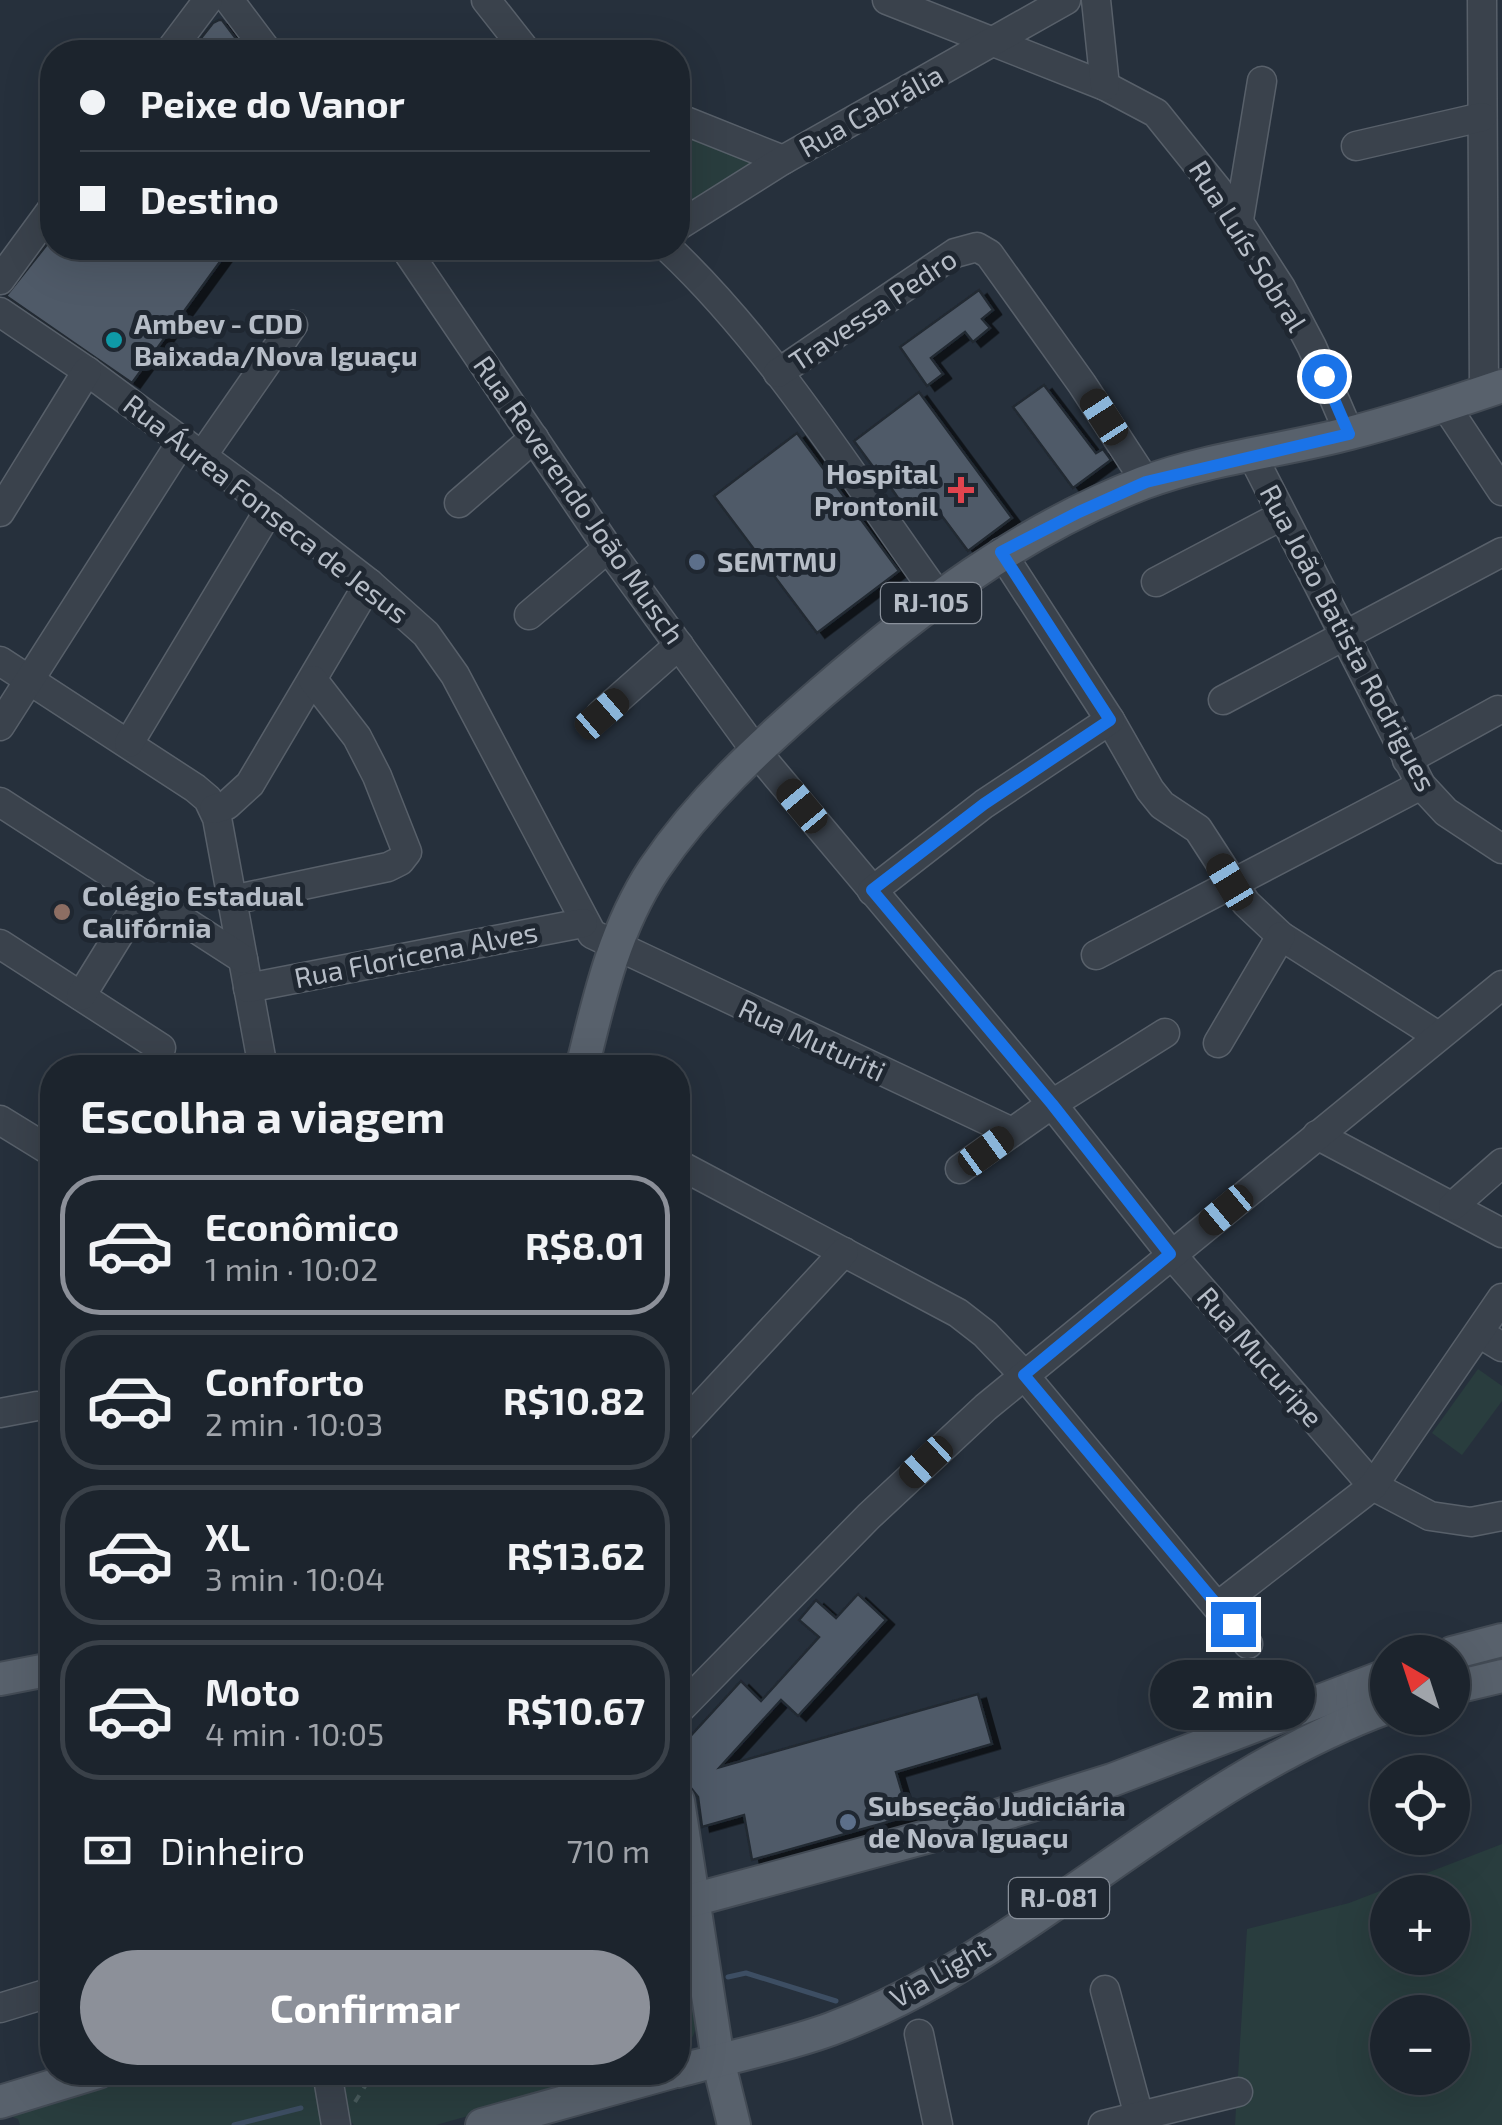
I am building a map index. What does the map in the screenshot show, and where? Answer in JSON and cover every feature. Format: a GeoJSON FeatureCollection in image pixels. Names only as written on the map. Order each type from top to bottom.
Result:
{"type":"FeatureCollection","features":[{"type":"Feature","properties":{"kind":"main road","name":"RJ-105"},"geometry":{"type":"LineString","coordinates":[[585,1055],[613,946],[654,869],[710,798],[755,750],[939,597],[1001,552],[1146,482],[1349,434],[1493,389]]}},
{"type":"Feature","properties":{"kind":"main road"},"geometry":{"type":"LineString","coordinates":[[1470,1648],[1502,1640]]}},
{"type":"Feature","properties":{"kind":"main road"},"geometry":{"type":"LineString","coordinates":[[0,1679],[40,1671]]}},
{"type":"Feature","properties":{"kind":"main road"},"geometry":{"type":"LineString","coordinates":[[1470,1684],[1502,1676]]}},
{"type":"Feature","properties":{"kind":"main road"},"geometry":{"type":"LineString","coordinates":[[690,1901],[952,1830],[1112,1780],[1370,1681]]}},
{"type":"Feature","properties":{"kind":"main road","name":"Via Light"},"geometry":{"type":"LineString","coordinates":[[690,2068],[829,2030],[923,1986],[1241,1777],[1310,1738],[1370,1714]]}},
{"type":"Feature","properties":{"kind":"main road"},"geometry":{"type":"LineString","coordinates":[[690,1851],[741,1886]]}},
{"type":"Feature","properties":{"kind":"main road"},"geometry":{"type":"LineString","coordinates":[[690,1918],[702,1956],[718,2060],[734,2125]]}},
{"type":"Feature","properties":{"kind":"main road"},"geometry":{"type":"LineString","coordinates":[[690,1944],[702,1956]]}},
{"type":"Feature","properties":{"kind":"main road"},"geometry":{"type":"LineString","coordinates":[[0,2102],[56,2085]]}},
{"type":"Feature","properties":{"kind":"main road","name":"Via Light"},"geometry":{"type":"LineString","coordinates":[[482,2125],[628,2085]]}},
{"type":"Feature","properties":{"kind":"street"},"geometry":{"type":"LineString","coordinates":[[177,40],[208,0]]}},
{"type":"Feature","properties":{"kind":"street"},"geometry":{"type":"LineString","coordinates":[[229,0],[259,40]]}},
{"type":"Feature","properties":{"kind":"street"},"geometry":{"type":"LineString","coordinates":[[486,0],[518,40]]}},
{"type":"Feature","properties":{"kind":"street","name":"Rua Luís Sobral"},"geometry":{"type":"LineString","coordinates":[[887,0],[1105,86],[1156,113],[1239,220],[1281,288],[1312,346],[1349,434]]}},
{"type":"Feature","properties":{"kind":"street","name":"Rua Cabrália"},"geometry":{"type":"LineString","coordinates":[[690,218],[783,160],[1066,0]]}},
{"type":"Feature","properties":{"kind":"street"},"geometry":{"type":"LineString","coordinates":[[1096,0],[1105,86]]}},
{"type":"Feature","properties":{"kind":"street"},"geometry":{"type":"LineString","coordinates":[[1482,0],[1482,117],[1493,389]]}},
{"type":"Feature","properties":{"kind":"street"},"geometry":{"type":"LineString","coordinates":[[1239,220],[1262,81]]}},
{"type":"Feature","properties":{"kind":"street"},"geometry":{"type":"LineString","coordinates":[[1356,146],[1482,117]]}},
{"type":"Feature","properties":{"kind":"street"},"geometry":{"type":"LineString","coordinates":[[690,123],[783,160]]}},
{"type":"Feature","properties":{"kind":"street"},"geometry":{"type":"LineString","coordinates":[[0,280],[40,225]]}},
{"type":"Feature","properties":{"kind":"street","name":"Travessa Pedro"},"geometry":{"type":"LineString","coordinates":[[778,373],[955,253],[969,247],[983,249],[1072,369],[1146,482]]}},
{"type":"Feature","properties":{"kind":"street","name":"Rua Reverendo João Musch"},"geometry":{"type":"LineString","coordinates":[[413,260],[608,548],[755,750]]}},
{"type":"Feature","properties":{"kind":"street"},"geometry":{"type":"LineString","coordinates":[[680,260],[723,304],[778,373],[939,597]]}},
{"type":"Feature","properties":{"kind":"street","name":"Rua Áurea Fonseca de Jesus"},"geometry":{"type":"LineString","coordinates":[[0,312],[272,507],[369,582],[426,634],[455,674],[584,922],[592,934],[613,946]]}},
{"type":"Feature","properties":{"kind":"street"},"geometry":{"type":"LineString","coordinates":[[0,726],[192,448],[292,325]]}},
{"type":"Feature","properties":{"kind":"street"},"geometry":{"type":"LineString","coordinates":[[0,512],[87,371]]}},
{"type":"Feature","properties":{"kind":"street"},"geometry":{"type":"LineString","coordinates":[[1446,405],[1502,491]]}},
{"type":"Feature","properties":{"kind":"street"},"geometry":{"type":"LineString","coordinates":[[459,503],[534,438]]}},
{"type":"Feature","properties":{"kind":"street","name":"Rua João Batista Rodrigues"},"geometry":{"type":"LineString","coordinates":[[1252,454],[1421,785],[1446,812],[1502,849]]}},
{"type":"Feature","properties":{"kind":"street"},"geometry":{"type":"LineString","coordinates":[[128,743],[272,507]]}},
{"type":"Feature","properties":{"kind":"street"},"geometry":{"type":"LineString","coordinates":[[1156,582],[1281,516]]}},
{"type":"Feature","properties":{"kind":"street"},"geometry":{"type":"LineString","coordinates":[[529,615],[608,548]]}},
{"type":"Feature","properties":{"kind":"street"},"geometry":{"type":"LineString","coordinates":[[1001,552],[1156,798],[1198,829],[1230,882],[1265,923],[1438,1036]]}},
{"type":"Feature","properties":{"kind":"street"},"geometry":{"type":"LineString","coordinates":[[1223,700],[1502,552]]}},
{"type":"Feature","properties":{"kind":"street"},"geometry":{"type":"LineString","coordinates":[[214,809],[227,805],[250,784],[369,582]]}},
{"type":"Feature","properties":{"kind":"street"},"geometry":{"type":"LineString","coordinates":[[602,714],[679,645]]}},
{"type":"Feature","properties":{"kind":"street"},"geometry":{"type":"LineString","coordinates":[[0,661],[195,788],[214,809],[261,1055]]}},
{"type":"Feature","properties":{"kind":"street"},"geometry":{"type":"LineString","coordinates":[[232,900],[388,867],[400,862],[407,852],[356,737],[312,680]]}},
{"type":"Feature","properties":{"kind":"street"},"geometry":{"type":"LineString","coordinates":[[1407,760],[1498,710]]}},
{"type":"Feature","properties":{"kind":"street"},"geometry":{"type":"LineString","coordinates":[[872,890],[984,804],[1110,720]]}},
{"type":"Feature","properties":{"kind":"street","name":"Rua Mucuripe"},"geometry":{"type":"LineString","coordinates":[[755,750],[1052,1104],[1170,1254],[1373,1486],[1430,1516],[1470,1522],[1502,1516]]}},
{"type":"Feature","properties":{"kind":"street"},"geometry":{"type":"LineString","coordinates":[[1096,956],[1230,882],[1421,785]]}},
{"type":"Feature","properties":{"kind":"street"},"geometry":{"type":"LineString","coordinates":[[0,802],[243,959]]}},
{"type":"Feature","properties":{"kind":"street"},"geometry":{"type":"LineString","coordinates":[[81,996],[144,894]]}},
{"type":"Feature","properties":{"kind":"street","name":"Rua Floricena Alves"},"geometry":{"type":"LineString","coordinates":[[248,988],[584,922]]}},
{"type":"Feature","properties":{"kind":"street"},"geometry":{"type":"LineString","coordinates":[[1218,1043],[1281,936]]}},
{"type":"Feature","properties":{"kind":"street"},"geometry":{"type":"LineString","coordinates":[[0,944],[161,1048]]}},
{"type":"Feature","properties":{"kind":"street","name":"Rua Muturiti"},"geometry":{"type":"LineString","coordinates":[[613,946],[1012,1132]]}},
{"type":"Feature","properties":{"kind":"street"},"geometry":{"type":"LineString","coordinates":[[690,1699],[909,1478],[1024,1375],[1502,985]]}},
{"type":"Feature","properties":{"kind":"street"},"geometry":{"type":"LineString","coordinates":[[960,1170],[1052,1104],[1165,1033]]}},
{"type":"Feature","properties":{"kind":"street"},"geometry":{"type":"LineString","coordinates":[[0,1120],[40,1145]]}},
{"type":"Feature","properties":{"kind":"street"},"geometry":{"type":"LineString","coordinates":[[1317,1134],[1502,1233]]}},
{"type":"Feature","properties":{"kind":"street"},"geometry":{"type":"LineString","coordinates":[[1452,1206],[1502,1163]]}},
{"type":"Feature","properties":{"kind":"street"},"geometry":{"type":"LineString","coordinates":[[690,1170],[958,1312],[985,1334],[1024,1375],[1248,1644]]}},
{"type":"Feature","properties":{"kind":"street"},"geometry":{"type":"LineString","coordinates":[[690,1418],[844,1252]]}},
{"type":"Feature","properties":{"kind":"street"},"geometry":{"type":"LineString","coordinates":[[1218,1606],[1373,1486],[1490,1340],[1502,1298]]}},
{"type":"Feature","properties":{"kind":"street"},"geometry":{"type":"LineString","coordinates":[[0,1413],[37,1406]]}},
{"type":"Feature","properties":{"kind":"street"},"geometry":{"type":"LineString","coordinates":[[1105,1990],[1139,2116]]}},
{"type":"Feature","properties":{"kind":"street"},"geometry":{"type":"LineString","coordinates":[[0,2008],[40,1996]]}},
{"type":"Feature","properties":{"kind":"street"},"geometry":{"type":"LineString","coordinates":[[919,2034],[938,2125]]}},
{"type":"Feature","properties":{"kind":"street"},"geometry":{"type":"LineString","coordinates":[[329,2085],[336,2125]]}},
{"type":"Feature","properties":{"kind":"street"},"geometry":{"type":"LineString","coordinates":[[1103,2125],[1238,2092]]}},
{"type":"Feature","properties":{"kind":"green space"},"geometry":{"type":"Polygon","coordinates":[[[690,133],[763,161],[690,201],[690,133]]]}},
{"type":"Feature","properties":{"kind":"green space"},"geometry":{"type":"Polygon","coordinates":[[[1478,1369],[1502,1386],[1502,1401],[1462,1455],[1432,1433],[1478,1369]]]}},
{"type":"Feature","properties":{"kind":"green space"},"geometry":{"type":"Polygon","coordinates":[[[1502,1844],[1502,2125],[1235,2125],[1247,1929],[1370,1895],[1370,1975],[1470,1975],[1470,1875],[1422,1875],[1502,1844]]]}},
{"type":"Feature","properties":{"kind":"green space"},"geometry":{"type":"Polygon","coordinates":[[[690,1980],[697,2010],[690,2041],[690,1980]]]}},
{"type":"Feature","properties":{"kind":"green space"},"geometry":{"type":"Polygon","coordinates":[[[109,2085],[315,2085],[323,2125],[20,2125],[18,2119],[10,2116],[109,2085]]]}},
{"type":"Feature","properties":{"kind":"green space"},"geometry":{"type":"Polygon","coordinates":[[[337,2085],[579,2085],[436,2125],[354,2125],[343,2113],[337,2085]]]}},
{"type":"Feature","properties":{"kind":"building"},"geometry":{"type":"Polygon","coordinates":[[[222,20],[237,40],[200,40],[213,23],[222,20]]]}},
{"type":"Feature","properties":{"kind":"building","name":"Ambev - CDD Baixada/Nova Iguaçu"},"geometry":{"type":"Polygon","coordinates":[[[40,253],[40,260],[221,260],[132,383],[6,296],[40,253]]]}},
{"type":"Feature","properties":{"kind":"building"},"geometry":{"type":"Polygon","coordinates":[[[979,290],[993,310],[982,319],[990,328],[973,342],[965,332],[931,358],[943,374],[927,386],[900,347],[979,290]]]}},
{"type":"Feature","properties":{"kind":"building"},"geometry":{"type":"Polygon","coordinates":[[[1044,385],[1096,453],[1103,449],[1111,460],[1073,488],[1013,407],[1044,385]]]}},
{"type":"Feature","properties":{"kind":"building"},"geometry":{"type":"Polygon","coordinates":[[[919,392],[1012,518],[968,551],[927,496],[907,511],[854,441],[919,392]]]}},
{"type":"Feature","properties":{"kind":"building"},"geometry":{"type":"Polygon","coordinates":[[[797,433],[899,571],[817,633],[714,496],[797,433]]]}},
{"type":"Feature","properties":{"kind":"building"},"geometry":{"type":"Polygon","coordinates":[[[858,1594],[886,1620],[798,1716],[781,1700],[720,1767],[978,1694],[992,1744],[896,1772],[909,1816],[752,1860],[744,1815],[702,1827],[698,1797],[690,1787],[690,1737],[741,1681],[761,1701],[819,1637],[799,1620],[816,1600],[836,1618],[858,1594]]]}},
{"type":"Feature","properties":{"kind":"waterway"},"geometry":{"type":"LineString","coordinates":[[728,1977],[746,1973],[836,2001]]}},
{"type":"Feature","properties":{"kind":"waterway"},"geometry":{"type":"LineString","coordinates":[[234,2125],[301,2108]]}},
{"type":"Feature","properties":{"kind":"place","name":"Ambev - CDD Baixada/Nova Iguaçu"},"geometry":{"type":"Point","coordinates":[114,340]}},
{"type":"Feature","properties":{"kind":"place","name":"Hospital Prontonil"},"geometry":{"type":"Point","coordinates":[961,490]}},
{"type":"Feature","properties":{"kind":"place","name":"SEMTMU"},"geometry":{"type":"Point","coordinates":[697,562]}},
{"type":"Feature","properties":{"kind":"place","name":"Colégio Estadual Califórnia"},"geometry":{"type":"Point","coordinates":[62,912]}},
{"type":"Feature","properties":{"kind":"place","name":"Subseção Judiciária de Nova Iguaçu"},"geometry":{"type":"Point","coordinates":[848,1822]}},
{"type":"Feature","properties":{"kind":"route"},"geometry":{"type":"LineString","coordinates":[[1233,1624],[1024,1375],[1170,1254],[1052,1104],[872,890],[984,804],[1110,720],[1001,552],[1146,482],[1349,434],[1324,376]]}}]}
